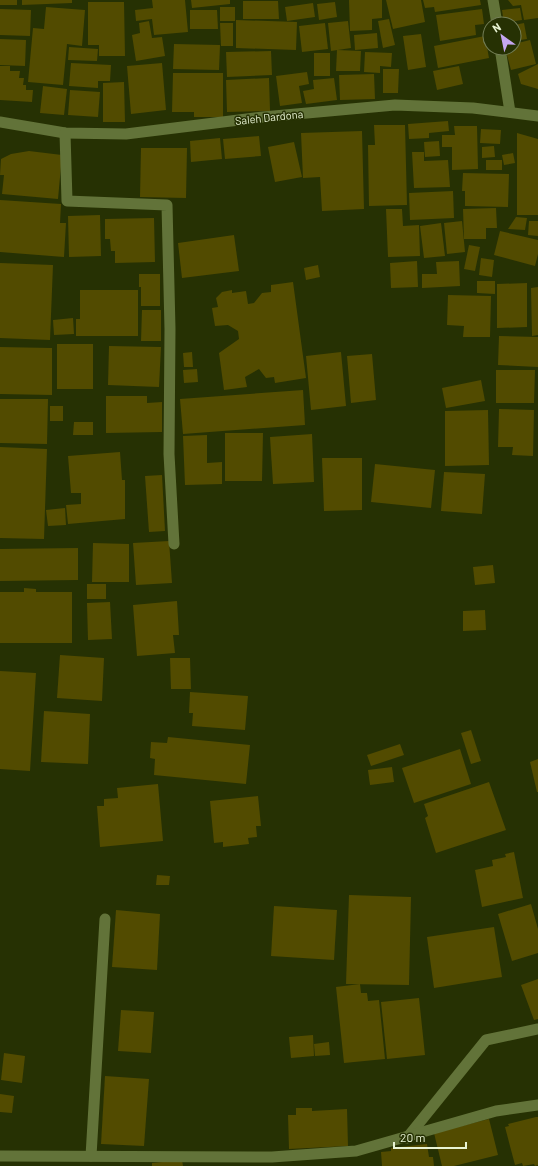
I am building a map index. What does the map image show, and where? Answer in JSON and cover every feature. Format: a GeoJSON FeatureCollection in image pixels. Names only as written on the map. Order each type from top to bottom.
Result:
{"type":"FeatureCollection","features":[{"type":"Feature","properties":{"kind":"street"},"geometry":{"type":"LineString","coordinates":[[493,0],[496,16]]}},
{"type":"Feature","properties":{"kind":"street"},"geometry":{"type":"LineString","coordinates":[[501,56],[510,112]]}},
{"type":"Feature","properties":{"kind":"street","name":"Saleh Dardona"},"geometry":{"type":"LineString","coordinates":[[0,122],[65,133],[126,134],[263,117],[395,105],[473,108],[538,116]]}},
{"type":"Feature","properties":{"kind":"street"},"geometry":{"type":"LineString","coordinates":[[65,133],[67,201],[167,205],[170,329],[169,454],[174,544]]}},
{"type":"Feature","properties":{"kind":"street"},"geometry":{"type":"LineString","coordinates":[[91,1156],[105,919]]}},
{"type":"Feature","properties":{"kind":"street"},"geometry":{"type":"LineString","coordinates":[[407,1138],[486,1040],[538,1029]]}},
{"type":"Feature","properties":{"kind":"street"},"geometry":{"type":"LineString","coordinates":[[0,1156],[91,1156],[246,1162],[272,1157],[356,1151],[407,1138],[496,1111],[538,1105]]}},
{"type":"Feature","properties":{"kind":"building"},"geometry":{"type":"Polygon","coordinates":[[[0,0],[17,0],[17,5],[0,5],[0,0]]]}},
{"type":"Feature","properties":{"kind":"building"},"geometry":{"type":"Polygon","coordinates":[[[22,0],[72,0],[72,3],[22,5],[22,0]]]}},
{"type":"Feature","properties":{"kind":"building"},"geometry":{"type":"Polygon","coordinates":[[[152,0],[185,0],[188,32],[154,35],[152,19],[136,21],[135,10],[153,8],[152,0]]]}},
{"type":"Feature","properties":{"kind":"building"},"geometry":{"type":"Polygon","coordinates":[[[191,0],[230,0],[230,4],[192,8],[191,0]]]}},
{"type":"Feature","properties":{"kind":"building"},"geometry":{"type":"Polygon","coordinates":[[[349,0],[382,0],[382,18],[372,19],[372,30],[350,31],[349,0]]]}},
{"type":"Feature","properties":{"kind":"building"},"geometry":{"type":"Polygon","coordinates":[[[386,0],[421,0],[425,22],[393,29],[386,0]]]}},
{"type":"Feature","properties":{"kind":"building"},"geometry":{"type":"Polygon","coordinates":[[[423,0],[480,0],[481,5],[435,12],[434,7],[425,8],[423,0]]]}},
{"type":"Feature","properties":{"kind":"building"},"geometry":{"type":"Polygon","coordinates":[[[508,0],[538,0],[538,18],[524,20],[521,5],[513,6],[508,0]]]}},
{"type":"Feature","properties":{"kind":"building"},"geometry":{"type":"Polygon","coordinates":[[[243,1],[278,1],[279,19],[243,19],[243,1]]]}},
{"type":"Feature","properties":{"kind":"building"},"geometry":{"type":"Polygon","coordinates":[[[88,2],[124,2],[125,56],[99,56],[99,45],[88,45],[88,2]]]}},
{"type":"Feature","properties":{"kind":"building"},"geometry":{"type":"Polygon","coordinates":[[[335,2],[337,17],[319,20],[317,4],[335,2]]]}},
{"type":"Feature","properties":{"kind":"building"},"geometry":{"type":"Polygon","coordinates":[[[313,3],[315,17],[287,21],[285,7],[313,3]]]}},
{"type":"Feature","properties":{"kind":"building"},"geometry":{"type":"Polygon","coordinates":[[[46,7],[85,10],[82,46],[67,44],[63,85],[28,82],[33,28],[44,29],[46,7]]]}},
{"type":"Feature","properties":{"kind":"building"},"geometry":{"type":"Polygon","coordinates":[[[220,7],[235,7],[235,21],[220,21],[220,7]]]}},
{"type":"Feature","properties":{"kind":"building"},"geometry":{"type":"Polygon","coordinates":[[[520,8],[521,16],[503,16],[502,10],[520,8]]]}},
{"type":"Feature","properties":{"kind":"building"},"geometry":{"type":"Polygon","coordinates":[[[0,9],[31,10],[30,36],[0,35],[0,9]]]}},
{"type":"Feature","properties":{"kind":"building"},"geometry":{"type":"Polygon","coordinates":[[[482,9],[483,16],[482,24],[475,25],[476,35],[440,41],[436,15],[482,9]]]}},
{"type":"Feature","properties":{"kind":"building"},"geometry":{"type":"Polygon","coordinates":[[[190,10],[217,10],[218,29],[190,29],[190,10]]]}},
{"type":"Feature","properties":{"kind":"building"},"geometry":{"type":"Polygon","coordinates":[[[389,19],[395,45],[383,48],[378,21],[389,19]]]}},
{"type":"Feature","properties":{"kind":"building"},"geometry":{"type":"Polygon","coordinates":[[[236,20],[297,22],[296,50],[236,48],[236,20]]]}},
{"type":"Feature","properties":{"kind":"building"},"geometry":{"type":"Polygon","coordinates":[[[149,21],[152,38],[162,37],[165,56],[136,61],[132,35],[140,33],[139,23],[149,21]]]}},
{"type":"Feature","properties":{"kind":"building"},"geometry":{"type":"Polygon","coordinates":[[[348,21],[351,48],[331,51],[328,23],[348,21]]]}},
{"type":"Feature","properties":{"kind":"building"},"geometry":{"type":"Polygon","coordinates":[[[220,23],[233,23],[233,46],[221,46],[220,23]]]}},
{"type":"Feature","properties":{"kind":"building"},"geometry":{"type":"Polygon","coordinates":[[[325,23],[328,49],[302,52],[299,26],[325,23]]]}},
{"type":"Feature","properties":{"kind":"building"},"geometry":{"type":"Polygon","coordinates":[[[522,23],[524,23],[527,39],[522,40],[522,23]]]}},
{"type":"Feature","properties":{"kind":"building"},"geometry":{"type":"Polygon","coordinates":[[[377,33],[378,48],[355,50],[354,35],[377,33]]]}},
{"type":"Feature","properties":{"kind":"building"},"geometry":{"type":"Polygon","coordinates":[[[421,34],[426,67],[408,70],[403,36],[421,34]]]}},
{"type":"Feature","properties":{"kind":"building"},"geometry":{"type":"Polygon","coordinates":[[[482,37],[482,56],[489,56],[489,58],[438,68],[434,46],[482,37]]]}},
{"type":"Feature","properties":{"kind":"building"},"geometry":{"type":"Polygon","coordinates":[[[0,39],[26,40],[25,66],[0,65],[0,39]]]}},
{"type":"Feature","properties":{"kind":"building"},"geometry":{"type":"Polygon","coordinates":[[[530,40],[536,64],[511,70],[507,56],[522,56],[522,42],[530,40]]]}},
{"type":"Feature","properties":{"kind":"building"},"geometry":{"type":"Polygon","coordinates":[[[174,44],[220,45],[219,70],[173,69],[174,44]]]}},
{"type":"Feature","properties":{"kind":"building"},"geometry":{"type":"Polygon","coordinates":[[[69,47],[98,49],[97,61],[68,60],[69,47]]]}},
{"type":"Feature","properties":{"kind":"building"},"geometry":{"type":"Polygon","coordinates":[[[337,50],[361,51],[360,71],[336,71],[337,50]]]}},
{"type":"Feature","properties":{"kind":"building"},"geometry":{"type":"Polygon","coordinates":[[[271,51],[272,75],[227,77],[226,52],[271,51]]]}},
{"type":"Feature","properties":{"kind":"building"},"geometry":{"type":"Polygon","coordinates":[[[365,52],[392,53],[391,67],[380,66],[380,73],[364,72],[365,52]]]}},
{"type":"Feature","properties":{"kind":"building"},"geometry":{"type":"Polygon","coordinates":[[[314,53],[330,53],[330,76],[314,76],[314,53]]]}},
{"type":"Feature","properties":{"kind":"building"},"geometry":{"type":"Polygon","coordinates":[[[71,63],[111,65],[110,81],[98,81],[98,88],[69,86],[71,63]]]}},
{"type":"Feature","properties":{"kind":"building"},"geometry":{"type":"Polygon","coordinates":[[[162,63],[166,110],[131,114],[127,66],[162,63]]]}},
{"type":"Feature","properties":{"kind":"building"},"geometry":{"type":"Polygon","coordinates":[[[538,64],[538,89],[521,84],[518,74],[538,64]]]}},
{"type":"Feature","properties":{"kind":"building"},"geometry":{"type":"Polygon","coordinates":[[[0,66],[10,66],[10,71],[20,71],[19,78],[24,78],[23,85],[26,85],[26,90],[33,90],[32,102],[0,100],[0,66]]]}},
{"type":"Feature","properties":{"kind":"building"},"geometry":{"type":"Polygon","coordinates":[[[459,66],[463,84],[437,90],[433,71],[459,66]]]}},
{"type":"Feature","properties":{"kind":"building"},"geometry":{"type":"Polygon","coordinates":[[[383,69],[399,69],[398,93],[383,93],[383,69]]]}},
{"type":"Feature","properties":{"kind":"building"},"geometry":{"type":"Polygon","coordinates":[[[307,72],[309,84],[299,86],[302,103],[280,106],[276,76],[307,72]]]}},
{"type":"Feature","properties":{"kind":"building"},"geometry":{"type":"Polygon","coordinates":[[[173,73],[223,73],[223,117],[194,117],[194,112],[172,112],[173,73]]]}},
{"type":"Feature","properties":{"kind":"building"},"geometry":{"type":"Polygon","coordinates":[[[374,74],[375,99],[340,100],[339,75],[374,74]]]}},
{"type":"Feature","properties":{"kind":"building"},"geometry":{"type":"Polygon","coordinates":[[[269,78],[270,111],[227,112],[226,80],[269,78]]]}},
{"type":"Feature","properties":{"kind":"building"},"geometry":{"type":"Polygon","coordinates":[[[334,78],[337,100],[306,104],[303,91],[314,89],[313,80],[334,78]]]}},
{"type":"Feature","properties":{"kind":"building"},"geometry":{"type":"Polygon","coordinates":[[[124,82],[125,122],[103,122],[103,83],[124,82]]]}},
{"type":"Feature","properties":{"kind":"building"},"geometry":{"type":"Polygon","coordinates":[[[43,86],[67,89],[64,115],[40,113],[43,86]]]}},
{"type":"Feature","properties":{"kind":"building"},"geometry":{"type":"Polygon","coordinates":[[[70,90],[100,92],[98,117],[68,115],[70,90]]]}},
{"type":"Feature","properties":{"kind":"building"},"geometry":{"type":"Polygon","coordinates":[[[448,121],[449,131],[429,133],[429,138],[409,139],[408,124],[448,121]]]}},
{"type":"Feature","properties":{"kind":"building"},"geometry":{"type":"Polygon","coordinates":[[[374,125],[405,125],[407,205],[369,206],[368,145],[375,145],[374,125]]]}},
{"type":"Feature","properties":{"kind":"building"},"geometry":{"type":"Polygon","coordinates":[[[454,126],[477,126],[478,169],[452,170],[452,147],[442,147],[442,135],[455,135],[454,126]]]}},
{"type":"Feature","properties":{"kind":"building"},"geometry":{"type":"Polygon","coordinates":[[[481,129],[501,130],[500,144],[480,143],[481,129]]]}},
{"type":"Feature","properties":{"kind":"building"},"geometry":{"type":"Polygon","coordinates":[[[362,131],[364,209],[322,211],[320,177],[303,178],[301,133],[362,131]]]}},
{"type":"Feature","properties":{"kind":"building"},"geometry":{"type":"Polygon","coordinates":[[[517,133],[538,139],[538,215],[517,215],[517,133]]]}},
{"type":"Feature","properties":{"kind":"building"},"geometry":{"type":"Polygon","coordinates":[[[259,136],[261,156],[225,159],[223,139],[259,136]]]}},
{"type":"Feature","properties":{"kind":"building"},"geometry":{"type":"Polygon","coordinates":[[[220,138],[222,159],[191,162],[190,141],[220,138]]]}},
{"type":"Feature","properties":{"kind":"building"},"geometry":{"type":"Polygon","coordinates":[[[439,141],[440,156],[425,157],[424,142],[439,141]]]}},
{"type":"Feature","properties":{"kind":"building"},"geometry":{"type":"Polygon","coordinates":[[[294,142],[302,177],[275,182],[268,147],[294,142]]]}},
{"type":"Feature","properties":{"kind":"building"},"geometry":{"type":"Polygon","coordinates":[[[494,146],[495,157],[482,158],[482,147],[494,146]]]}},
{"type":"Feature","properties":{"kind":"building"},"geometry":{"type":"Polygon","coordinates":[[[141,148],[187,148],[186,198],[140,197],[141,148]]]}},
{"type":"Feature","properties":{"kind":"building"},"geometry":{"type":"Polygon","coordinates":[[[29,151],[62,155],[58,199],[2,194],[4,175],[0,175],[1,159],[11,154],[29,151]]]}},
{"type":"Feature","properties":{"kind":"building"},"geometry":{"type":"Polygon","coordinates":[[[412,152],[424,152],[424,161],[448,160],[450,187],[414,188],[412,152]]]}},
{"type":"Feature","properties":{"kind":"building"},"geometry":{"type":"Polygon","coordinates":[[[513,153],[515,163],[504,165],[502,155],[513,153]]]}},
{"type":"Feature","properties":{"kind":"building"},"geometry":{"type":"Polygon","coordinates":[[[486,160],[502,160],[502,170],[486,170],[486,160]]]}},
{"type":"Feature","properties":{"kind":"building"},"geometry":{"type":"Polygon","coordinates":[[[463,173],[509,174],[508,207],[465,206],[465,191],[462,191],[463,173]]]}},
{"type":"Feature","properties":{"kind":"building"},"geometry":{"type":"Polygon","coordinates":[[[453,191],[454,218],[410,220],[409,193],[453,191]]]}},
{"type":"Feature","properties":{"kind":"building"},"geometry":{"type":"Polygon","coordinates":[[[0,200],[61,204],[60,223],[66,223],[64,257],[0,252],[0,200]]]}},
{"type":"Feature","properties":{"kind":"building"},"geometry":{"type":"Polygon","coordinates":[[[496,208],[497,228],[486,228],[486,239],[464,239],[463,209],[496,208]]]}},
{"type":"Feature","properties":{"kind":"building"},"geometry":{"type":"Polygon","coordinates":[[[386,209],[402,209],[403,226],[419,225],[420,256],[388,257],[386,209]]]}},
{"type":"Feature","properties":{"kind":"building"},"geometry":{"type":"Polygon","coordinates":[[[100,215],[101,256],[69,257],[68,216],[100,215]]]}},
{"type":"Feature","properties":{"kind":"building"},"geometry":{"type":"Polygon","coordinates":[[[516,217],[527,218],[525,230],[508,229],[516,217]]]}},
{"type":"Feature","properties":{"kind":"building"},"geometry":{"type":"Polygon","coordinates":[[[154,218],[155,262],[115,263],[115,251],[111,251],[110,239],[105,239],[105,219],[154,218]]]}},
{"type":"Feature","properties":{"kind":"building"},"geometry":{"type":"Polygon","coordinates":[[[462,221],[465,252],[447,254],[444,223],[462,221]]]}},
{"type":"Feature","properties":{"kind":"building"},"geometry":{"type":"Polygon","coordinates":[[[529,221],[538,221],[538,236],[528,235],[529,221]]]}},
{"type":"Feature","properties":{"kind":"building"},"geometry":{"type":"Polygon","coordinates":[[[441,223],[445,256],[424,258],[420,226],[441,223]]]}},
{"type":"Feature","properties":{"kind":"building"},"geometry":{"type":"Polygon","coordinates":[[[500,231],[538,240],[538,254],[535,266],[494,255],[500,231]]]}},
{"type":"Feature","properties":{"kind":"building"},"geometry":{"type":"Polygon","coordinates":[[[234,235],[239,271],[182,278],[178,243],[234,235]]]}},
{"type":"Feature","properties":{"kind":"building"},"geometry":{"type":"Polygon","coordinates":[[[469,245],[480,247],[475,271],[464,269],[469,245]]]}},
{"type":"Feature","properties":{"kind":"building"},"geometry":{"type":"Polygon","coordinates":[[[481,258],[494,260],[492,277],[479,275],[481,258]]]}},
{"type":"Feature","properties":{"kind":"building"},"geometry":{"type":"Polygon","coordinates":[[[417,261],[418,287],[391,288],[390,263],[417,261]]]}},
{"type":"Feature","properties":{"kind":"building"},"geometry":{"type":"Polygon","coordinates":[[[459,261],[460,286],[422,288],[422,274],[437,274],[436,262],[459,261]]]}},
{"type":"Feature","properties":{"kind":"building"},"geometry":{"type":"Polygon","coordinates":[[[0,263],[53,265],[50,340],[0,338],[0,263]]]}},
{"type":"Feature","properties":{"kind":"building"},"geometry":{"type":"Polygon","coordinates":[[[318,265],[320,277],[306,280],[304,268],[318,265]]]}},
{"type":"Feature","properties":{"kind":"building"},"geometry":{"type":"Polygon","coordinates":[[[139,274],[160,274],[160,306],[141,306],[139,274]]]}},
{"type":"Feature","properties":{"kind":"building"},"geometry":{"type":"Polygon","coordinates":[[[477,281],[495,281],[495,294],[477,293],[477,281]]]}},
{"type":"Feature","properties":{"kind":"building"},"geometry":{"type":"Polygon","coordinates":[[[293,282],[306,378],[275,383],[274,377],[266,378],[259,369],[245,377],[247,387],[224,390],[219,353],[239,339],[238,331],[228,325],[215,326],[212,308],[218,307],[216,298],[222,292],[232,290],[232,293],[246,291],[248,304],[254,303],[262,293],[271,292],[271,285],[293,282]]]}},
{"type":"Feature","properties":{"kind":"building"},"geometry":{"type":"Polygon","coordinates":[[[527,283],[527,327],[497,328],[497,284],[527,283]]]}},
{"type":"Feature","properties":{"kind":"building"},"geometry":{"type":"Polygon","coordinates":[[[538,287],[538,335],[532,336],[531,288],[538,287]]]}},
{"type":"Feature","properties":{"kind":"building"},"geometry":{"type":"Polygon","coordinates":[[[80,290],[138,290],[138,336],[76,336],[76,319],[80,319],[80,290]]]}},
{"type":"Feature","properties":{"kind":"building"},"geometry":{"type":"Polygon","coordinates":[[[448,295],[491,296],[490,337],[463,337],[464,326],[447,325],[448,295]]]}},
{"type":"Feature","properties":{"kind":"building"},"geometry":{"type":"Polygon","coordinates":[[[142,310],[161,310],[161,341],[141,341],[142,310]]]}},
{"type":"Feature","properties":{"kind":"building"},"geometry":{"type":"Polygon","coordinates":[[[73,318],[74,334],[54,335],[53,320],[73,318]]]}},
{"type":"Feature","properties":{"kind":"building"},"geometry":{"type":"Polygon","coordinates":[[[499,336],[538,337],[538,367],[498,365],[499,336]]]}},
{"type":"Feature","properties":{"kind":"building"},"geometry":{"type":"Polygon","coordinates":[[[57,344],[93,344],[93,389],[57,389],[57,344]]]}},
{"type":"Feature","properties":{"kind":"building"},"geometry":{"type":"Polygon","coordinates":[[[109,346],[161,347],[159,387],[108,385],[109,346]]]}},
{"type":"Feature","properties":{"kind":"building"},"geometry":{"type":"Polygon","coordinates":[[[0,347],[52,348],[52,395],[0,394],[0,347]]]}},
{"type":"Feature","properties":{"kind":"building"},"geometry":{"type":"Polygon","coordinates":[[[192,352],[193,367],[184,367],[183,353],[192,352]]]}},
{"type":"Feature","properties":{"kind":"building"},"geometry":{"type":"Polygon","coordinates":[[[341,352],[346,406],[311,410],[306,356],[341,352]]]}},
{"type":"Feature","properties":{"kind":"building"},"geometry":{"type":"Polygon","coordinates":[[[372,354],[376,400],[351,403],[347,356],[372,354]]]}},
{"type":"Feature","properties":{"kind":"building"},"geometry":{"type":"Polygon","coordinates":[[[197,369],[198,382],[184,383],[183,370],[197,369]]]}},
{"type":"Feature","properties":{"kind":"building"},"geometry":{"type":"Polygon","coordinates":[[[496,370],[535,370],[534,403],[496,403],[496,370]]]}},
{"type":"Feature","properties":{"kind":"building"},"geometry":{"type":"Polygon","coordinates":[[[481,380],[485,401],[446,408],[442,388],[481,380]]]}},
{"type":"Feature","properties":{"kind":"building"},"geometry":{"type":"Polygon","coordinates":[[[303,390],[305,425],[183,434],[180,399],[303,390]]]}},
{"type":"Feature","properties":{"kind":"building"},"geometry":{"type":"Polygon","coordinates":[[[106,396],[147,396],[147,403],[162,402],[162,432],[106,433],[106,396]]]}},
{"type":"Feature","properties":{"kind":"building"},"geometry":{"type":"Polygon","coordinates":[[[0,399],[48,399],[47,444],[0,443],[0,399]]]}},
{"type":"Feature","properties":{"kind":"building"},"geometry":{"type":"Polygon","coordinates":[[[50,406],[63,406],[63,421],[50,421],[50,406]]]}},
{"type":"Feature","properties":{"kind":"building"},"geometry":{"type":"Polygon","coordinates":[[[499,409],[534,410],[533,456],[512,455],[513,447],[498,447],[499,409]]]}},
{"type":"Feature","properties":{"kind":"building"},"geometry":{"type":"Polygon","coordinates":[[[488,410],[489,465],[445,466],[445,411],[488,410]]]}},
{"type":"Feature","properties":{"kind":"building"},"geometry":{"type":"Polygon","coordinates":[[[74,422],[93,422],[93,435],[73,435],[74,422]]]}},
{"type":"Feature","properties":{"kind":"building"},"geometry":{"type":"Polygon","coordinates":[[[225,433],[263,433],[262,481],[225,481],[225,433]]]}},
{"type":"Feature","properties":{"kind":"building"},"geometry":{"type":"Polygon","coordinates":[[[312,434],[314,482],[273,484],[270,437],[312,434]]]}},
{"type":"Feature","properties":{"kind":"building"},"geometry":{"type":"Polygon","coordinates":[[[207,435],[207,463],[222,462],[222,484],[185,485],[183,436],[207,435]]]}},
{"type":"Feature","properties":{"kind":"building"},"geometry":{"type":"Polygon","coordinates":[[[0,447],[47,449],[44,539],[0,538],[0,447]]]}},
{"type":"Feature","properties":{"kind":"building"},"geometry":{"type":"Polygon","coordinates":[[[120,452],[122,480],[125,480],[125,519],[68,524],[66,505],[81,504],[81,493],[71,493],[68,456],[120,452]]]}},
{"type":"Feature","properties":{"kind":"building"},"geometry":{"type":"Polygon","coordinates":[[[322,458],[362,458],[362,510],[324,511],[322,458]]]}},
{"type":"Feature","properties":{"kind":"building"},"geometry":{"type":"Polygon","coordinates":[[[375,464],[435,470],[431,508],[371,502],[375,464]]]}},
{"type":"Feature","properties":{"kind":"building"},"geometry":{"type":"Polygon","coordinates":[[[444,472],[485,474],[482,514],[441,511],[444,472]]]}},
{"type":"Feature","properties":{"kind":"building"},"geometry":{"type":"Polygon","coordinates":[[[162,475],[165,531],[149,532],[145,476],[162,475]]]}},
{"type":"Feature","properties":{"kind":"building"},"geometry":{"type":"Polygon","coordinates":[[[65,508],[66,525],[48,526],[46,510],[65,508]]]}},
{"type":"Feature","properties":{"kind":"building"},"geometry":{"type":"Polygon","coordinates":[[[169,541],[172,583],[136,585],[133,543],[169,541]]]}},
{"type":"Feature","properties":{"kind":"building"},"geometry":{"type":"Polygon","coordinates":[[[93,543],[129,544],[129,582],[92,582],[93,543]]]}},
{"type":"Feature","properties":{"kind":"building"},"geometry":{"type":"Polygon","coordinates":[[[78,548],[78,580],[0,581],[0,549],[78,548]]]}},
{"type":"Feature","properties":{"kind":"building"},"geometry":{"type":"Polygon","coordinates":[[[493,565],[495,583],[475,585],[473,567],[493,565]]]}},
{"type":"Feature","properties":{"kind":"building"},"geometry":{"type":"Polygon","coordinates":[[[87,584],[106,584],[106,599],[87,599],[87,584]]]}},
{"type":"Feature","properties":{"kind":"building"},"geometry":{"type":"Polygon","coordinates":[[[24,588],[36,589],[36,592],[72,592],[72,643],[0,643],[0,592],[24,592],[24,588]]]}},
{"type":"Feature","properties":{"kind":"building"},"geometry":{"type":"Polygon","coordinates":[[[177,601],[179,635],[173,635],[175,653],[137,656],[133,605],[177,601]]]}},
{"type":"Feature","properties":{"kind":"building"},"geometry":{"type":"Polygon","coordinates":[[[110,602],[112,639],[88,640],[87,603],[110,602]]]}},
{"type":"Feature","properties":{"kind":"building"},"geometry":{"type":"Polygon","coordinates":[[[485,610],[486,630],[463,631],[463,611],[485,610]]]}},
{"type":"Feature","properties":{"kind":"building"},"geometry":{"type":"Polygon","coordinates":[[[60,655],[104,658],[102,701],[57,698],[60,655]]]}},
{"type":"Feature","properties":{"kind":"building"},"geometry":{"type":"Polygon","coordinates":[[[170,658],[190,658],[191,689],[171,689],[170,658]]]}},
{"type":"Feature","properties":{"kind":"building"},"geometry":{"type":"Polygon","coordinates":[[[0,671],[36,673],[30,771],[0,769],[0,671]]]}},
{"type":"Feature","properties":{"kind":"building"},"geometry":{"type":"Polygon","coordinates":[[[190,692],[248,696],[245,730],[192,726],[193,713],[189,713],[190,692]]]}},
{"type":"Feature","properties":{"kind":"building"},"geometry":{"type":"Polygon","coordinates":[[[44,711],[90,714],[88,764],[41,762],[44,711]]]}},
{"type":"Feature","properties":{"kind":"building"},"geometry":{"type":"Polygon","coordinates":[[[471,730],[481,761],[471,764],[461,733],[471,730]]]}},
{"type":"Feature","properties":{"kind":"building"},"geometry":{"type":"Polygon","coordinates":[[[168,737],[250,745],[246,784],[154,775],[155,759],[150,758],[151,742],[167,743],[168,737]]]}},
{"type":"Feature","properties":{"kind":"building"},"geometry":{"type":"Polygon","coordinates":[[[400,744],[404,755],[371,766],[367,755],[400,744]]]}},
{"type":"Feature","properties":{"kind":"building"},"geometry":{"type":"Polygon","coordinates":[[[460,749],[471,784],[414,803],[402,768],[460,749]]]}},
{"type":"Feature","properties":{"kind":"building"},"geometry":{"type":"Polygon","coordinates":[[[538,759],[538,792],[537,792],[530,762],[538,759]]]}},
{"type":"Feature","properties":{"kind":"building"},"geometry":{"type":"Polygon","coordinates":[[[392,767],[394,782],[370,785],[368,770],[392,767]]]}},
{"type":"Feature","properties":{"kind":"building"},"geometry":{"type":"Polygon","coordinates":[[[489,782],[506,830],[436,853],[425,818],[428,816],[424,804],[489,782]]]}},
{"type":"Feature","properties":{"kind":"building"},"geometry":{"type":"Polygon","coordinates":[[[158,784],[163,841],[100,847],[97,806],[104,806],[104,799],[118,798],[117,788],[158,784]]]}},
{"type":"Feature","properties":{"kind":"building"},"geometry":{"type":"Polygon","coordinates":[[[258,796],[261,826],[256,826],[257,837],[248,838],[249,844],[223,847],[223,842],[214,843],[210,801],[258,796]]]}},
{"type":"Feature","properties":{"kind":"building"},"geometry":{"type":"Polygon","coordinates":[[[514,852],[523,898],[482,907],[475,870],[493,866],[492,860],[506,857],[505,854],[514,852]]]}},
{"type":"Feature","properties":{"kind":"building"},"geometry":{"type":"Polygon","coordinates":[[[157,875],[170,876],[169,885],[156,885],[157,875]]]}},
{"type":"Feature","properties":{"kind":"building"},"geometry":{"type":"Polygon","coordinates":[[[349,895],[411,897],[409,985],[346,984],[349,895]]]}},
{"type":"Feature","properties":{"kind":"building"},"geometry":{"type":"Polygon","coordinates":[[[531,904],[538,929],[538,953],[512,961],[498,914],[531,904]]]}},
{"type":"Feature","properties":{"kind":"building"},"geometry":{"type":"Polygon","coordinates":[[[274,906],[337,910],[334,960],[271,956],[274,906]]]}},
{"type":"Feature","properties":{"kind":"building"},"geometry":{"type":"Polygon","coordinates":[[[116,910],[160,914],[157,970],[112,967],[116,910]]]}},
{"type":"Feature","properties":{"kind":"building"},"geometry":{"type":"Polygon","coordinates":[[[494,927],[502,977],[434,988],[427,937],[494,927]]]}},
{"type":"Feature","properties":{"kind":"building"},"geometry":{"type":"Polygon","coordinates":[[[538,979],[538,1019],[534,1020],[521,985],[538,979]]]}},
{"type":"Feature","properties":{"kind":"building"},"geometry":{"type":"Polygon","coordinates":[[[360,984],[361,993],[367,993],[368,1001],[379,1000],[385,1059],[344,1063],[336,987],[360,984]]]}},
{"type":"Feature","properties":{"kind":"building"},"geometry":{"type":"Polygon","coordinates":[[[419,998],[425,1055],[387,1059],[381,1002],[419,998]]]}},
{"type":"Feature","properties":{"kind":"building"},"geometry":{"type":"Polygon","coordinates":[[[121,1010],[154,1012],[151,1053],[118,1051],[121,1010]]]}},
{"type":"Feature","properties":{"kind":"building"},"geometry":{"type":"Polygon","coordinates":[[[313,1035],[314,1056],[291,1058],[289,1037],[313,1035]]]}},
{"type":"Feature","properties":{"kind":"building"},"geometry":{"type":"Polygon","coordinates":[[[329,1042],[330,1055],[315,1056],[314,1044],[329,1042]]]}},
{"type":"Feature","properties":{"kind":"building"},"geometry":{"type":"Polygon","coordinates":[[[4,1053],[25,1056],[22,1083],[1,1080],[4,1053]]]}},
{"type":"Feature","properties":{"kind":"building"},"geometry":{"type":"Polygon","coordinates":[[[105,1076],[149,1079],[144,1146],[101,1144],[105,1076]]]}},
{"type":"Feature","properties":{"kind":"building"},"geometry":{"type":"Polygon","coordinates":[[[0,1094],[14,1096],[12,1113],[0,1112],[0,1094]]]}},
{"type":"Feature","properties":{"kind":"building"},"geometry":{"type":"Polygon","coordinates":[[[296,1108],[312,1108],[312,1111],[347,1109],[348,1146],[289,1149],[288,1115],[296,1115],[296,1108]]]}},
{"type":"Feature","properties":{"kind":"building"},"geometry":{"type":"Polygon","coordinates":[[[538,1117],[538,1165],[535,1166],[534,1164],[523,1166],[522,1163],[515,1165],[505,1127],[509,1126],[508,1124],[538,1117]]]}},
{"type":"Feature","properties":{"kind":"building"},"geometry":{"type":"Polygon","coordinates":[[[489,1119],[498,1155],[454,1166],[442,1166],[434,1133],[489,1119]]]}},
{"type":"Feature","properties":{"kind":"building"},"geometry":{"type":"Polygon","coordinates":[[[427,1144],[429,1157],[433,1157],[434,1166],[382,1166],[381,1152],[391,1151],[391,1148],[427,1144]]]}},
{"type":"Feature","properties":{"kind":"building"},"geometry":{"type":"Polygon","coordinates":[[[182,1160],[183,1166],[152,1166],[152,1163],[182,1160]]]}}]}
